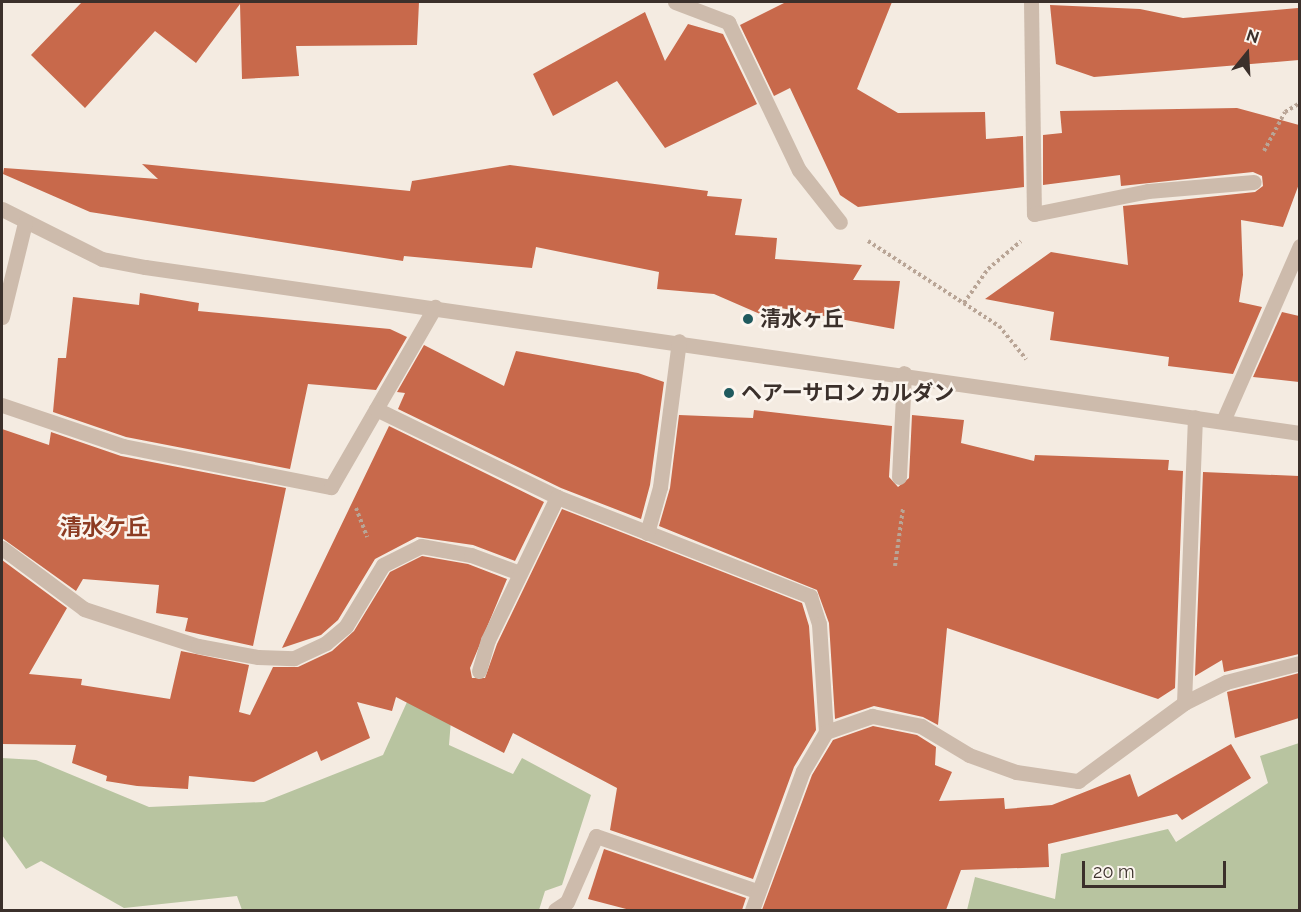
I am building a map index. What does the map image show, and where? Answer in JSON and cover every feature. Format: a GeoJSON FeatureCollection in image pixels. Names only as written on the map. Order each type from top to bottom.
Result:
{"type":"FeatureCollection","features":[{"type":"Feature","properties":{"kind":"street"},"geometry":{"type":"LineString","coordinates":[[675,2],[728,22],[799,170],[840,222]]}},
{"type":"Feature","properties":{"kind":"street"},"geometry":{"type":"LineString","coordinates":[[1031,2],[1034,214],[1148,191],[1254,182]]}},
{"type":"Feature","properties":{"kind":"street"},"geometry":{"type":"LineString","coordinates":[[2,209],[25,223],[102,259],[904,373],[1299,433]]}},
{"type":"Feature","properties":{"kind":"street"},"geometry":{"type":"LineString","coordinates":[[2,317],[25,223]]}},
{"type":"Feature","properties":{"kind":"street"},"geometry":{"type":"LineString","coordinates":[[1223,421],[1299,246]]}},
{"type":"Feature","properties":{"kind":"street"},"geometry":{"type":"LineString","coordinates":[[2,405],[123,446],[331,488],[435,307]]}},
{"type":"Feature","properties":{"kind":"street"},"geometry":{"type":"LineString","coordinates":[[647,533],[660,487],[679,341]]}},
{"type":"Feature","properties":{"kind":"street"},"geometry":{"type":"LineString","coordinates":[[899,477],[904,373]]}},
{"type":"Feature","properties":{"kind":"street"},"geometry":{"type":"LineString","coordinates":[[376,409],[557,497],[810,596],[819,624],[826,732],[803,771],[757,891],[752,910]]}},
{"type":"Feature","properties":{"kind":"street"},"geometry":{"type":"LineString","coordinates":[[1184,703],[1195,417]]}},
{"type":"Feature","properties":{"kind":"street"},"geometry":{"type":"LineString","coordinates":[[479,670],[520,573],[557,497]]}},
{"type":"Feature","properties":{"kind":"street"},"geometry":{"type":"LineString","coordinates":[[2,548],[84,609],[198,646],[258,657],[294,658],[326,643],[346,626],[383,565],[422,546],[471,555],[520,573]]}},
{"type":"Feature","properties":{"kind":"street"},"geometry":{"type":"LineString","coordinates":[[826,732],[872,716],[921,726],[969,755],[1016,772],[1077,782],[1184,703],[1226,682],[1299,663]]}},
{"type":"Feature","properties":{"kind":"street"},"geometry":{"type":"LineString","coordinates":[[555,910],[567,902],[596,836],[757,891]]}},
{"type":"Feature","properties":{"kind":"path"},"geometry":{"type":"LineString","coordinates":[[1254,182],[1271,131],[1299,103]]}},
{"type":"Feature","properties":{"kind":"path"},"geometry":{"type":"LineString","coordinates":[[964,303],[988,269],[1017,246],[1034,214]]}},
{"type":"Feature","properties":{"kind":"path"},"geometry":{"type":"LineString","coordinates":[[840,222],[999,326]]}},
{"type":"Feature","properties":{"kind":"path"},"geometry":{"type":"LineString","coordinates":[[895,566],[903,512],[899,477]]}},
{"type":"Feature","properties":{"kind":"path"},"geometry":{"type":"LineString","coordinates":[[334,483],[347,492],[376,559],[383,565]]}},
{"type":"Feature","properties":{"kind":"green space"},"geometry":{"type":"Polygon","coordinates":[[[407,702],[451,720],[449,745],[513,774],[522,758],[591,795],[562,885],[545,891],[539,910],[242,910],[237,896],[124,908],[41,861],[26,869],[2,835],[2,758],[36,760],[149,807],[264,802],[383,755],[407,702]]]}},
{"type":"Feature","properties":{"kind":"green space"},"geometry":{"type":"Polygon","coordinates":[[[1299,743],[1299,910],[967,910],[975,877],[1055,899],[1061,854],[1168,829],[1176,842],[1268,783],[1260,756],[1299,743]]]}},
{"type":"Feature","properties":{"kind":"building"},"geometry":{"type":"Polygon","coordinates":[[[82,2],[419,2],[417,45],[296,46],[299,76],[242,79],[240,4],[196,63],[155,31],[85,108],[31,55],[82,2]]]}},
{"type":"Feature","properties":{"kind":"building"},"geometry":{"type":"Polygon","coordinates":[[[786,2],[892,2],[857,89],[898,113],[985,112],[986,139],[1023,136],[1024,187],[858,207],[840,195],[790,88],[774,96],[740,25],[786,2]]]}},
{"type":"Feature","properties":{"kind":"building"},"geometry":{"type":"Polygon","coordinates":[[[1050,5],[1140,9],[1183,18],[1298,8],[1299,60],[1094,77],[1056,64],[1050,5]]]}},
{"type":"Feature","properties":{"kind":"building"},"geometry":{"type":"Polygon","coordinates":[[[645,12],[665,61],[688,24],[723,34],[757,104],[665,148],[617,81],[553,116],[533,74],[645,12]]]}},
{"type":"Feature","properties":{"kind":"building"},"geometry":{"type":"Polygon","coordinates":[[[1237,108],[1299,125],[1299,184],[1283,227],[1241,220],[1243,275],[1239,302],[1262,307],[1233,374],[1168,366],[1169,357],[1050,340],[1054,312],[985,299],[1051,252],[1128,265],[1123,206],[1255,192],[1263,186],[1262,176],[1253,172],[1121,186],[1120,175],[1043,185],[1043,135],[1062,133],[1060,111],[1237,108]]]}},
{"type":"Feature","properties":{"kind":"building"},"geometry":{"type":"Polygon","coordinates":[[[142,164],[410,191],[412,181],[510,165],[708,191],[707,196],[742,199],[735,235],[777,238],[775,259],[862,265],[853,280],[900,281],[894,329],[770,306],[769,318],[714,294],[657,289],[659,272],[536,247],[532,268],[404,256],[403,261],[90,212],[3,174],[4,168],[158,179],[142,164]]]}},
{"type":"Feature","properties":{"kind":"building"},"geometry":{"type":"Polygon","coordinates":[[[140,293],[199,303],[198,311],[390,329],[407,337],[376,390],[308,384],[290,469],[126,437],[53,412],[58,358],[66,358],[73,297],[139,305],[140,293]]]}},
{"type":"Feature","properties":{"kind":"building"},"geometry":{"type":"Polygon","coordinates":[[[1282,312],[1299,316],[1299,382],[1253,377],[1282,312]]]}},
{"type":"Feature","properties":{"kind":"building"},"geometry":{"type":"Polygon","coordinates":[[[424,345],[504,386],[516,351],[638,373],[664,382],[650,485],[641,519],[561,488],[398,409],[405,393],[397,392],[424,345]]]}},
{"type":"Feature","properties":{"kind":"building"},"geometry":{"type":"Polygon","coordinates":[[[754,410],[892,426],[889,477],[898,487],[909,478],[912,415],[964,420],[961,443],[1034,461],[1035,455],[1169,460],[1168,470],[1183,471],[1175,688],[1158,699],[947,628],[938,725],[923,717],[874,706],[835,719],[829,623],[817,590],[659,526],[670,488],[679,415],[753,418],[754,410]]]}},
{"type":"Feature","properties":{"kind":"building"},"geometry":{"type":"Polygon","coordinates":[[[389,426],[544,502],[515,561],[473,545],[417,537],[375,559],[338,620],[321,635],[282,648],[389,426]]]}},
{"type":"Feature","properties":{"kind":"building"},"geometry":{"type":"Polygon","coordinates":[[[2,429],[49,445],[51,432],[121,456],[286,488],[253,646],[185,631],[188,618],[156,613],[159,585],[83,579],[76,591],[2,538],[2,429]]]}},
{"type":"Feature","properties":{"kind":"building"},"geometry":{"type":"Polygon","coordinates":[[[1203,472],[1299,476],[1299,654],[1224,672],[1222,660],[1195,676],[1203,472]]]}},
{"type":"Feature","properties":{"kind":"building"},"geometry":{"type":"Polygon","coordinates":[[[562,509],[802,603],[809,626],[816,730],[794,767],[753,879],[610,830],[617,788],[513,733],[504,753],[396,697],[392,711],[357,702],[370,738],[321,761],[317,751],[254,782],[189,776],[188,789],[137,786],[106,781],[107,776],[72,763],[76,745],[2,744],[2,560],[67,608],[29,674],[82,679],[81,685],[170,699],[181,651],[249,665],[239,712],[250,715],[273,667],[298,667],[332,651],[354,631],[390,572],[422,556],[468,564],[507,579],[470,668],[472,678],[485,678],[497,644],[562,509]]]}},
{"type":"Feature","properties":{"kind":"building"},"geometry":{"type":"Polygon","coordinates":[[[1299,673],[1299,718],[1235,738],[1227,692],[1299,673]]]}},
{"type":"Feature","properties":{"kind":"building"},"geometry":{"type":"Polygon","coordinates":[[[873,726],[917,735],[936,747],[935,765],[952,772],[939,801],[1004,798],[1005,809],[1052,805],[1130,774],[1138,797],[1231,744],[1251,778],[1182,820],[1177,814],[1048,844],[1049,867],[961,870],[946,910],[762,910],[812,775],[833,740],[873,726]]]}},
{"type":"Feature","properties":{"kind":"building"},"geometry":{"type":"Polygon","coordinates":[[[604,849],[746,898],[742,910],[630,910],[588,899],[604,849]]]}},
{"type":"Feature","properties":{"kind":"place","name":"清水ヶ丘"},"geometry":{"type":"Point","coordinates":[748,319]}},
{"type":"Feature","properties":{"kind":"place","name":"ヘアーサロン カルダン"},"geometry":{"type":"Point","coordinates":[729,393]}},
{"type":"Feature","properties":{"kind":"district","name":"清水ケ丘"},"geometry":{"type":"Point","coordinates":[104,528]}}]}
